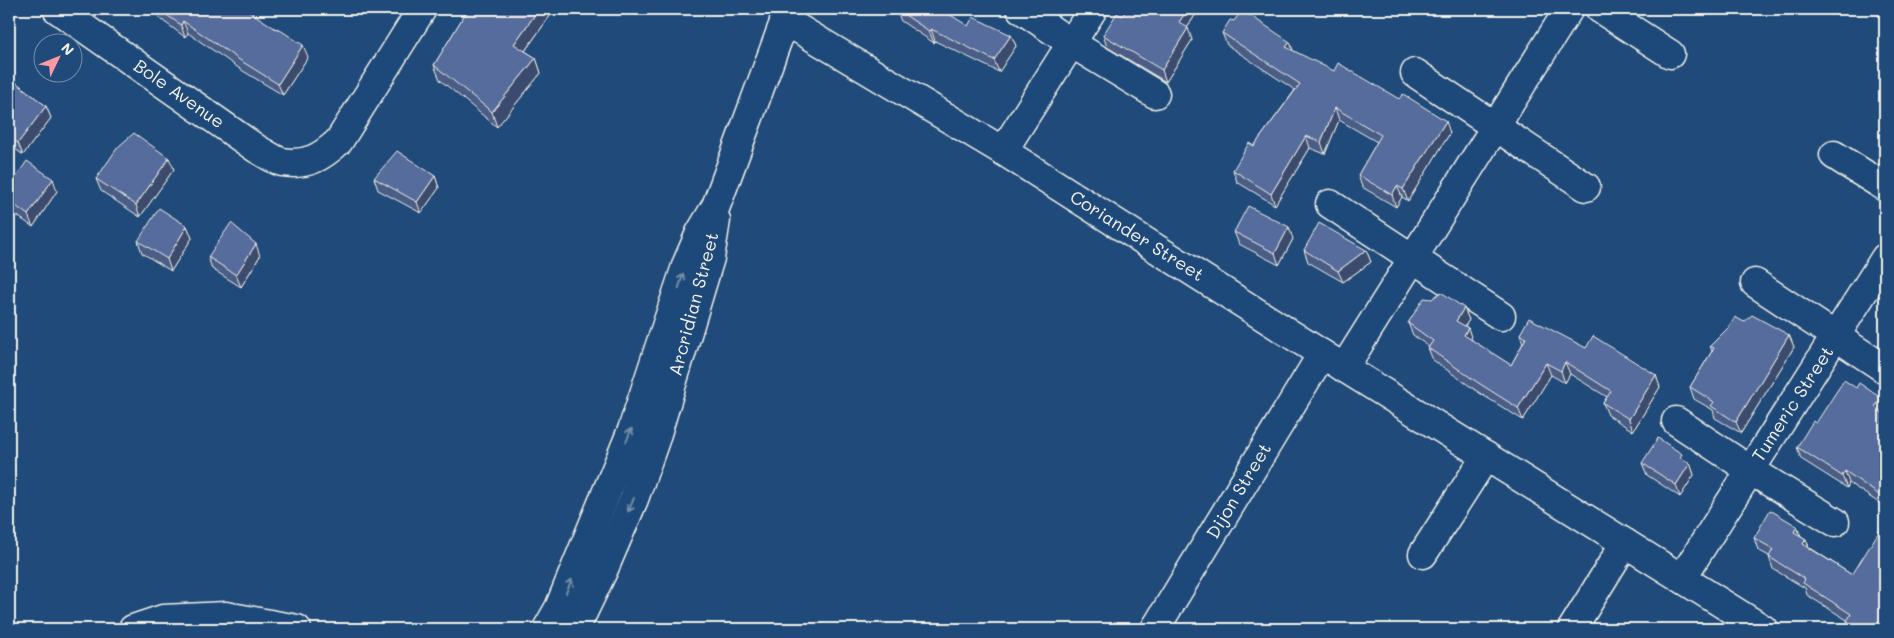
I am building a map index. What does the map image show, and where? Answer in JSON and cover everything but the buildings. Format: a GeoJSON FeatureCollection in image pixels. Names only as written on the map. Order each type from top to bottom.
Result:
{"type":"FeatureCollection","features":[{"type":"Feature","properties":{"kind":"main road","name":"Bole Avenue"},"geometry":{"type":"LineString","coordinates":[[57,9],[257,149],[281,162],[307,162],[323,156],[339,141],[422,9]]}},
{"type":"Feature","properties":{"kind":"main road"},"geometry":{"type":"LineString","coordinates":[[1021,9],[1071,43],[1155,94]]}},
{"type":"Feature","properties":{"kind":"main road"},"geometry":{"type":"LineString","coordinates":[[1004,151],[1093,9]]}},
{"type":"Feature","properties":{"kind":"main road","name":"Dijon Street"},"geometry":{"type":"LineString","coordinates":[[1156,629],[1333,360],[1413,258],[1570,9]]}},
{"type":"Feature","properties":{"kind":"main road"},"geometry":{"type":"LineString","coordinates":[[1600,9],[1670,54]]}},
{"type":"Feature","properties":{"kind":"main road"},"geometry":{"type":"LineString","coordinates":[[716,206],[787,14]]}},
{"type":"Feature","properties":{"kind":"main road","name":"Coriander Street"},"geometry":{"type":"LineString","coordinates":[[787,14],[1333,360],[1763,629]]}},
{"type":"Feature","properties":{"kind":"main road"},"geometry":{"type":"LineString","coordinates":[[1415,73],[1586,187]]}},
{"type":"Feature","properties":{"kind":"main road"},"geometry":{"type":"LineString","coordinates":[[1834,155],[1885,187]]}},
{"type":"Feature","properties":{"kind":"main road"},"geometry":{"type":"LineString","coordinates":[[1330,204],[1501,316]]}},
{"type":"Feature","properties":{"kind":"main road","name":"Arcridian Street"},"geometry":{"type":"LineString","coordinates":[[547,629],[559,608],[632,430],[687,263],[700,233],[716,206]]}},
{"type":"Feature","properties":{"kind":"main road","name":"Arcridian Street"},"geometry":{"type":"LineString","coordinates":[[575,629],[603,571],[634,499],[655,440],[710,258],[716,231],[716,206]]}},
{"type":"Feature","properties":{"kind":"main road","name":"Tumeric Street"},"geometry":{"type":"LineString","coordinates":[[1682,578],[1885,258]]}},
{"type":"Feature","properties":{"kind":"main road","name":"Tumeric Street"},"geometry":{"type":"LineString","coordinates":[[1755,283],[1885,369]]}},
{"type":"Feature","properties":{"kind":"main road","name":"Tumeric Street"},"geometry":{"type":"LineString","coordinates":[[1676,420],[1750,470],[1835,522]]}},
{"type":"Feature","properties":{"kind":"main road"},"geometry":{"type":"LineString","coordinates":[[1423,554],[1486,456]]}},
{"type":"Feature","properties":{"kind":"main road"},"geometry":{"type":"LineString","coordinates":[[1572,629],[1626,543]]}},
{"type":"Feature","properties":{"kind":"main road"},"geometry":{"type":"LineString","coordinates":[[133,629],[162,619],[226,616],[297,629]]}}]}
